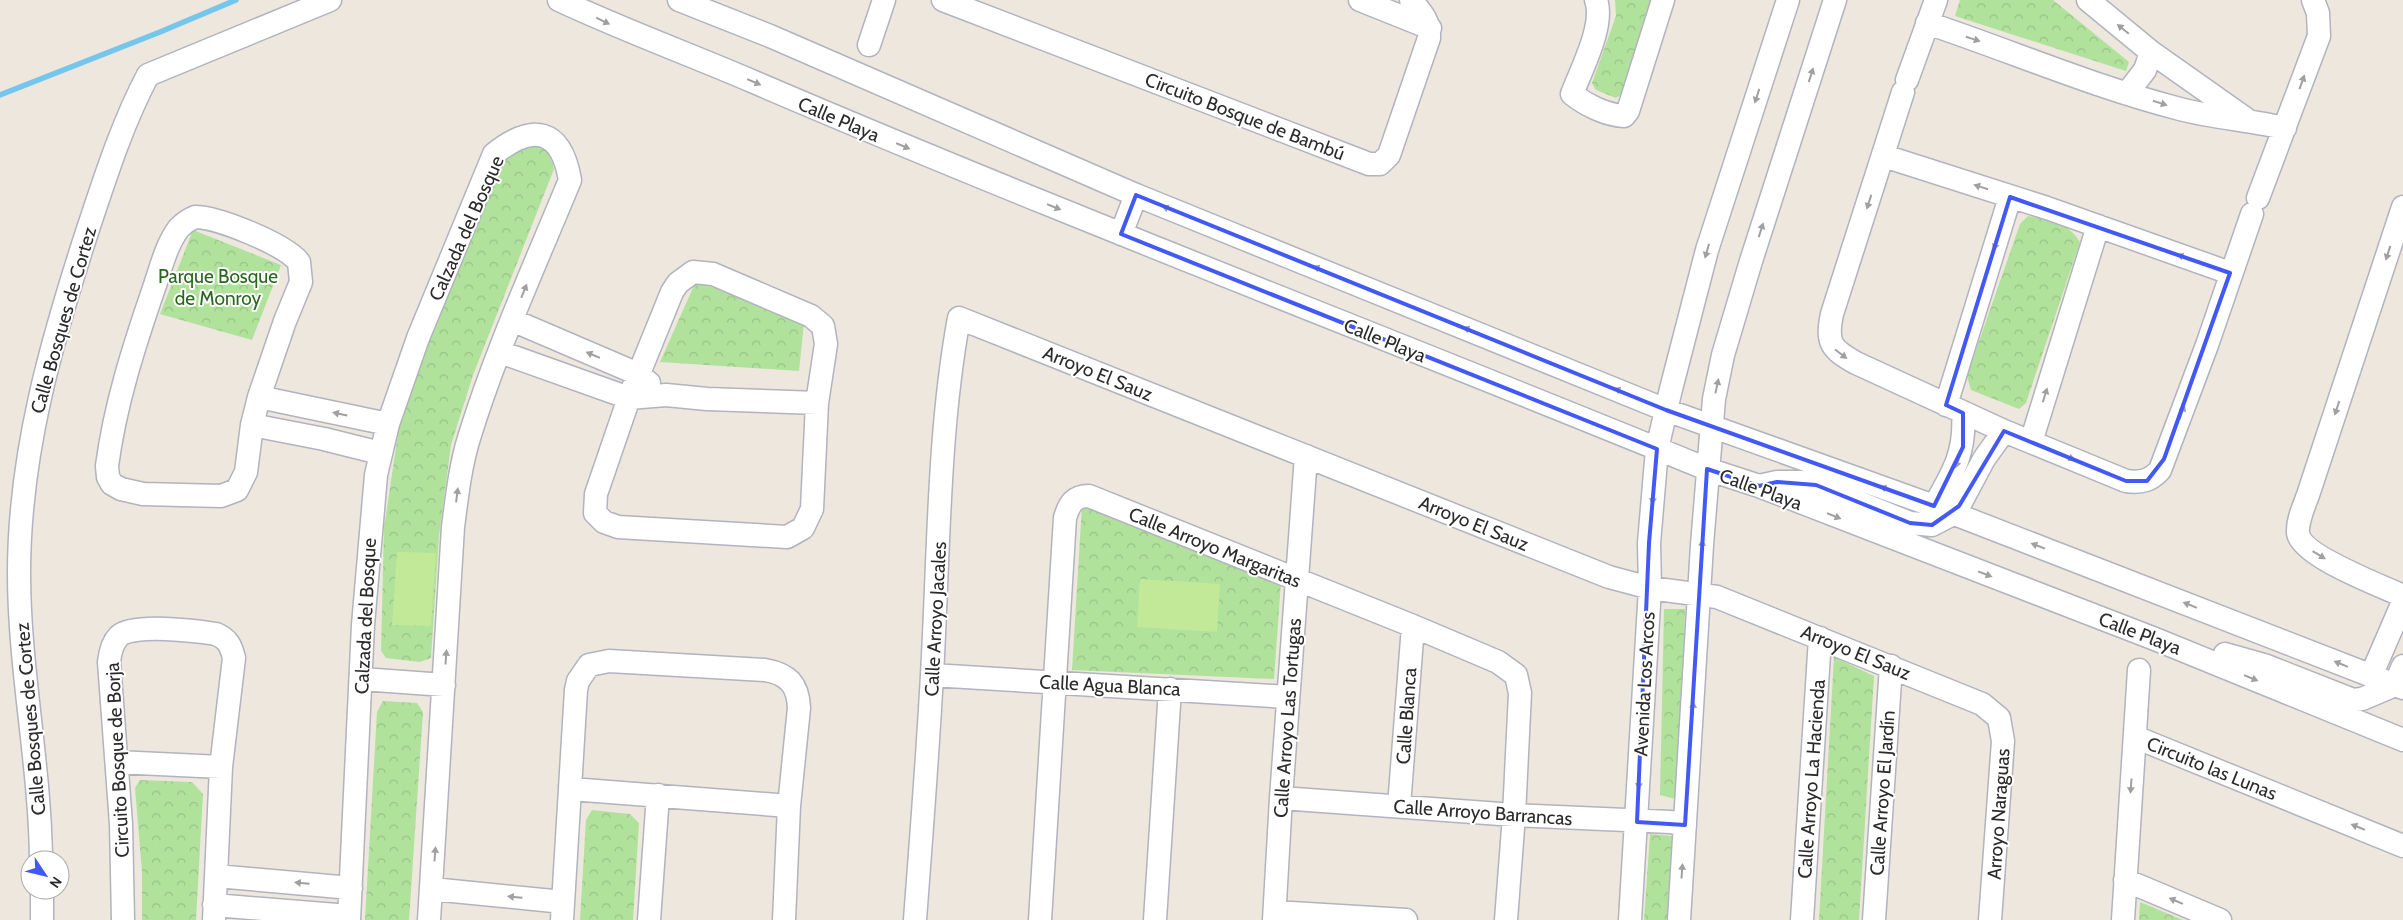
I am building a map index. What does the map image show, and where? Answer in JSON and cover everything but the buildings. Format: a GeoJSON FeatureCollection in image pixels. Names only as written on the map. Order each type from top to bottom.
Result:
{"type":"FeatureCollection","features":[{"type":"Feature","properties":{"kind":"street","name":"Calle Bosques de Cortez"},"geometry":{"type":"LineString","coordinates":[[40,850],[21,624],[19,574],[21,522],[26,467],[36,408],[52,345],[94,212],[125,125],[148,75],[330,0]]}},
{"type":"Feature","properties":{"kind":"street","name":"Calle Playa"},"geometry":{"type":"LineString","coordinates":[[559,0],[615,27],[1121,234],[1707,469],[1759,486],[2193,654],[2403,740]]}},
{"type":"Feature","properties":{"kind":"street"},"geometry":{"type":"LineString","coordinates":[[679,0],[778,39],[1136,195],[1666,410],[1711,424],[1943,510],[2371,676],[2400,680]]}},
{"type":"Feature","properties":{"kind":"street"},"geometry":{"type":"LineString","coordinates":[[869,45],[884,0]]}},
{"type":"Feature","properties":{"kind":"street","name":"Circuito Bosque de Bambú"},"geometry":{"type":"LineString","coordinates":[[943,0],[1369,164],[1380,164],[1389,155],[1429,38],[1430,28]]}},
{"type":"Feature","properties":{"kind":"street"},"geometry":{"type":"LineString","coordinates":[[1360,0],[1430,28]]}},
{"type":"Feature","properties":{"kind":"street"},"geometry":{"type":"LineString","coordinates":[[1411,0],[1430,28]]}},
{"type":"Feature","properties":{"kind":"street"},"geometry":{"type":"LineString","coordinates":[[1596,0],[1600,10],[1596,29],[1572,94],[1583,103],[1615,115],[1624,116],[1628,111],[1663,0]]}},
{"type":"Feature","properties":{"kind":"street","name":"Avenida Los Arcos"},"geometry":{"type":"LineString","coordinates":[[1630,920],[1650,588],[1649,543],[1657,449],[1707,250],[1788,0]]}},
{"type":"Feature","properties":{"kind":"street"},"geometry":{"type":"LineString","coordinates":[[1679,920],[1711,424],[1723,355],[1751,261],[1835,0]]}},
{"type":"Feature","properties":{"kind":"street"},"geometry":{"type":"LineString","coordinates":[[1936,0],[1905,86],[1832,314],[1828,330],[1830,342],[1836,351],[1856,363],[1955,409],[2126,481],[2137,483],[2154,477],[2164,459],[2230,273],[2319,36],[2318,13],[2314,0]]}},
{"type":"Feature","properties":{"kind":"street"},"geometry":{"type":"LineString","coordinates":[[2088,0],[2151,52],[2247,120]]}},
{"type":"Feature","properties":{"kind":"street"},"geometry":{"type":"LineString","coordinates":[[1927,23],[2128,92],[2206,115],[2247,120],[2285,128]]}},
{"type":"Feature","properties":{"kind":"street"},"geometry":{"type":"LineString","coordinates":[[2128,92],[2145,70],[2151,52]]}},
{"type":"Feature","properties":{"kind":"street","name":"Calzada del Bosque"},"geometry":{"type":"LineString","coordinates":[[349,918],[362,679],[363,625],[372,511],[380,453],[388,424],[418,338],[494,154],[518,138],[527,135],[538,135],[546,137],[561,150],[566,159],[570,180],[500,352],[469,438],[459,481],[453,527],[432,889],[434,920]]}},
{"type":"Feature","properties":{"kind":"street"},"geometry":{"type":"LineString","coordinates":[[1884,156],[2010,196],[2230,273]]}},
{"type":"Feature","properties":{"kind":"street"},"geometry":{"type":"LineString","coordinates":[[1121,234],[1136,195]]}},
{"type":"Feature","properties":{"kind":"street"},"geometry":{"type":"LineString","coordinates":[[1759,486],[1777,482],[1802,482],[1922,526],[1932,525],[1943,510],[1964,438],[1955,409],[2010,196]]}},
{"type":"Feature","properties":{"kind":"street"},"geometry":{"type":"LineString","coordinates":[[2403,207],[2299,522],[2298,534],[2302,542],[2318,556],[2403,596]]}},
{"type":"Feature","properties":{"kind":"street"},"geometry":{"type":"LineString","coordinates":[[195,218],[210,218],[281,247],[299,262],[301,282],[259,397],[252,425],[246,472],[237,490],[231,494],[221,496],[134,493],[112,484],[108,477],[109,454],[123,387],[138,333],[172,240],[186,221],[195,218]]}},
{"type":"Feature","properties":{"kind":"street"},"geometry":{"type":"LineString","coordinates":[[2031,442],[2098,226]]}},
{"type":"Feature","properties":{"kind":"street"},"geometry":{"type":"LineString","coordinates":[[693,272],[712,274],[818,320],[823,326],[826,339],[817,403],[812,509],[803,528],[796,533],[778,538],[618,527],[599,519],[595,513],[596,494],[638,374],[672,292],[686,276],[693,272]]}},
{"type":"Feature","properties":{"kind":"street","name":"Arroyo El Sauz"},"geometry":{"type":"LineString","coordinates":[[959,318],[1609,576],[1650,588],[1717,597],[1967,697],[1993,711]]}},
{"type":"Feature","properties":{"kind":"street","name":"Calle Arroyo Jacales"},"geometry":{"type":"LineString","coordinates":[[915,920],[932,675],[940,500],[952,365],[959,318]]}},
{"type":"Feature","properties":{"kind":"street"},"geometry":{"type":"LineString","coordinates":[[512,320],[638,374],[666,395]]}},
{"type":"Feature","properties":{"kind":"street"},"geometry":{"type":"LineString","coordinates":[[500,352],[629,398],[666,395],[707,399],[817,403]]}},
{"type":"Feature","properties":{"kind":"street"},"geometry":{"type":"LineString","coordinates":[[259,397],[388,424]]}},
{"type":"Feature","properties":{"kind":"street"},"geometry":{"type":"LineString","coordinates":[[252,425],[380,453]]}},
{"type":"Feature","properties":{"kind":"street"},"geometry":{"type":"LineString","coordinates":[[1943,510],[1964,498],[1984,459],[2004,431]]}},
{"type":"Feature","properties":{"kind":"street","name":"Calle Arroyo Las Tortugas"},"geometry":{"type":"LineString","coordinates":[[1274,916],[1306,456]]}},
{"type":"Feature","properties":{"kind":"street","name":"Calle Arroyo Margaritas"},"geometry":{"type":"LineString","coordinates":[[1040,920],[1065,518],[1068,508],[1080,496],[1100,499],[1297,581],[1413,626],[1498,662],[1516,675],[1520,693],[1514,815],[1506,920]]}},
{"type":"Feature","properties":{"kind":"street"},"geometry":{"type":"LineString","coordinates":[[2371,676],[2403,602]]}},
{"type":"Feature","properties":{"kind":"street","name":"Calle Blanca"},"geometry":{"type":"LineString","coordinates":[[1399,806],[1413,626]]}},
{"type":"Feature","properties":{"kind":"street","name":"Circuito Bosque de Borja"},"geometry":{"type":"LineString","coordinates":[[123,920],[121,824],[110,652],[119,636],[130,630],[144,629],[216,634],[228,641],[234,658],[221,767],[214,913]]}},
{"type":"Feature","properties":{"kind":"street","name":"Calle Arroyo La Hacienda"},"geometry":{"type":"LineString","coordinates":[[1802,920],[1820,638]]}},
{"type":"Feature","properties":{"kind":"street"},"geometry":{"type":"LineString","coordinates":[[2193,654],[2214,653],[2245,659],[2353,700],[2362,700],[2400,680]]}},
{"type":"Feature","properties":{"kind":"street"},"geometry":{"type":"LineString","coordinates":[[432,889],[563,911],[576,690],[578,681],[589,666],[610,661],[765,670],[784,675],[791,680],[799,697],[789,806],[784,920]]}},
{"type":"Feature","properties":{"kind":"street","name":"Calle Arroyo El Jardín"},"geometry":{"type":"LineString","coordinates":[[1874,920],[1891,666]]}},
{"type":"Feature","properties":{"kind":"street"},"geometry":{"type":"LineString","coordinates":[[2135,737],[2139,670]]}},
{"type":"Feature","properties":{"kind":"street","name":"Calle Agua Blanca"},"geometry":{"type":"LineString","coordinates":[[932,675],[1288,697]]}},
{"type":"Feature","properties":{"kind":"street"},"geometry":{"type":"LineString","coordinates":[[362,679],[444,685]]}},
{"type":"Feature","properties":{"kind":"street"},"geometry":{"type":"LineString","coordinates":[[1155,920],[1170,689]]}},
{"type":"Feature","properties":{"kind":"street","name":"Arroyo Naraguas"},"geometry":{"type":"LineString","coordinates":[[1990,920],[2003,741],[1999,718],[1993,711]]}},
{"type":"Feature","properties":{"kind":"street","name":"Circuito las Lunas"},"geometry":{"type":"LineString","coordinates":[[2123,920],[2135,737],[2403,846]]}},
{"type":"Feature","properties":{"kind":"street"},"geometry":{"type":"LineString","coordinates":[[117,762],[221,767]]}},
{"type":"Feature","properties":{"kind":"street"},"geometry":{"type":"LineString","coordinates":[[571,789],[789,806]]}},
{"type":"Feature","properties":{"kind":"street"},"geometry":{"type":"LineString","coordinates":[[649,920],[658,795]]}},
{"type":"Feature","properties":{"kind":"street","name":"Calle Arroyo Barrancas"},"geometry":{"type":"LineString","coordinates":[[1281,798],[1514,815],[1637,822],[1671,822],[1686,825]]}},
{"type":"Feature","properties":{"kind":"street"},"geometry":{"type":"LineString","coordinates":[[216,876],[351,888]]}},
{"type":"Feature","properties":{"kind":"street"},"geometry":{"type":"LineString","coordinates":[[2125,880],[2220,920]]}},
{"type":"Feature","properties":{"kind":"street"},"geometry":{"type":"LineString","coordinates":[[42,900],[42,920]]}},
{"type":"Feature","properties":{"kind":"street"},"geometry":{"type":"LineString","coordinates":[[214,913],[349,918]]}},
{"type":"Feature","properties":{"kind":"street"},"geometry":{"type":"LineString","coordinates":[[1274,916],[1406,920]]}},
{"type":"Feature","properties":{"kind":"highlighted area"},"geometry":{"type":"Polygon","coordinates":[[[1136,195],[1666,410],[1934,506],[1963,447],[1963,413],[1946,405],[2010,197],[2230,273],[2164,459],[2147,481],[2126,481],[2004,431],[1959,506],[1932,525],[1910,523],[1816,485],[1777,482],[1759,486],[1707,469],[1685,825],[1637,822],[1649,543],[1657,449],[1121,234],[1136,195]]]}},
{"type":"Feature","properties":{"kind":"green space"},"geometry":{"type":"Polygon","coordinates":[[[1615,0],[1651,0],[1622,94],[1616,98],[1596,90],[1592,83],[1616,16],[1615,0]]]}},
{"type":"Feature","properties":{"kind":"green space"},"geometry":{"type":"Polygon","coordinates":[[[1960,0],[2053,0],[2129,62],[2126,71],[1955,16],[1960,0]]]}},
{"type":"Feature","properties":{"kind":"green space"},"geometry":{"type":"Polygon","coordinates":[[[517,145],[548,146],[554,169],[473,375],[451,445],[439,536],[431,658],[420,662],[386,658],[381,651],[384,528],[399,427],[435,325],[500,165],[517,145]]]}},
{"type":"Feature","properties":{"kind":"green space"},"geometry":{"type":"Polygon","coordinates":[[[2028,216],[2064,226],[2080,242],[2026,403],[2019,409],[1971,390],[1967,376],[2020,224],[2028,216]]]}},
{"type":"Feature","properties":{"kind":"green space","name":"Parque Bosque de Monroy"},"geometry":{"type":"Polygon","coordinates":[[[193,230],[281,265],[252,340],[160,314],[193,230]]]}},
{"type":"Feature","properties":{"kind":"green space"},"geometry":{"type":"Polygon","coordinates":[[[696,281],[804,323],[799,371],[660,362],[696,281]]]}},
{"type":"Feature","properties":{"kind":"green space"},"geometry":{"type":"Polygon","coordinates":[[[1082,505],[1281,582],[1274,679],[1072,670],[1082,505]]]}},
{"type":"Feature","properties":{"kind":"green space"},"geometry":{"type":"Polygon","coordinates":[[[397,552],[436,553],[431,626],[392,625],[397,552]]]}},
{"type":"Feature","properties":{"kind":"green space"},"geometry":{"type":"Polygon","coordinates":[[[1140,579],[1220,584],[1217,632],[1137,627],[1140,579]]]}},
{"type":"Feature","properties":{"kind":"green space"},"geometry":{"type":"Polygon","coordinates":[[[1664,609],[1685,609],[1679,800],[1660,795],[1664,609]]]}},
{"type":"Feature","properties":{"kind":"green space"},"geometry":{"type":"Polygon","coordinates":[[[1834,657],[1874,676],[1859,920],[1819,920],[1834,657]]]}},
{"type":"Feature","properties":{"kind":"green space"},"geometry":{"type":"Polygon","coordinates":[[[383,701],[417,703],[423,712],[409,920],[365,920],[377,712],[383,701]]]}},
{"type":"Feature","properties":{"kind":"green space"},"geometry":{"type":"Polygon","coordinates":[[[140,780],[192,782],[203,794],[196,920],[142,920],[142,872],[135,788],[140,780]]]}},
{"type":"Feature","properties":{"kind":"green space"},"geometry":{"type":"Polygon","coordinates":[[[592,810],[630,814],[639,823],[633,920],[580,920],[586,820],[592,810]]]}},
{"type":"Feature","properties":{"kind":"green space"},"geometry":{"type":"Polygon","coordinates":[[[1650,834],[1672,836],[1667,920],[1644,920],[1650,834]]]}},
{"type":"Feature","properties":{"kind":"green space"},"geometry":{"type":"Polygon","coordinates":[[[2140,902],[2183,920],[2139,920],[2140,902]]]}},
{"type":"Feature","properties":{"kind":"waterway"},"geometry":{"type":"LineString","coordinates":[[0,95],[236,0]]}}]}
